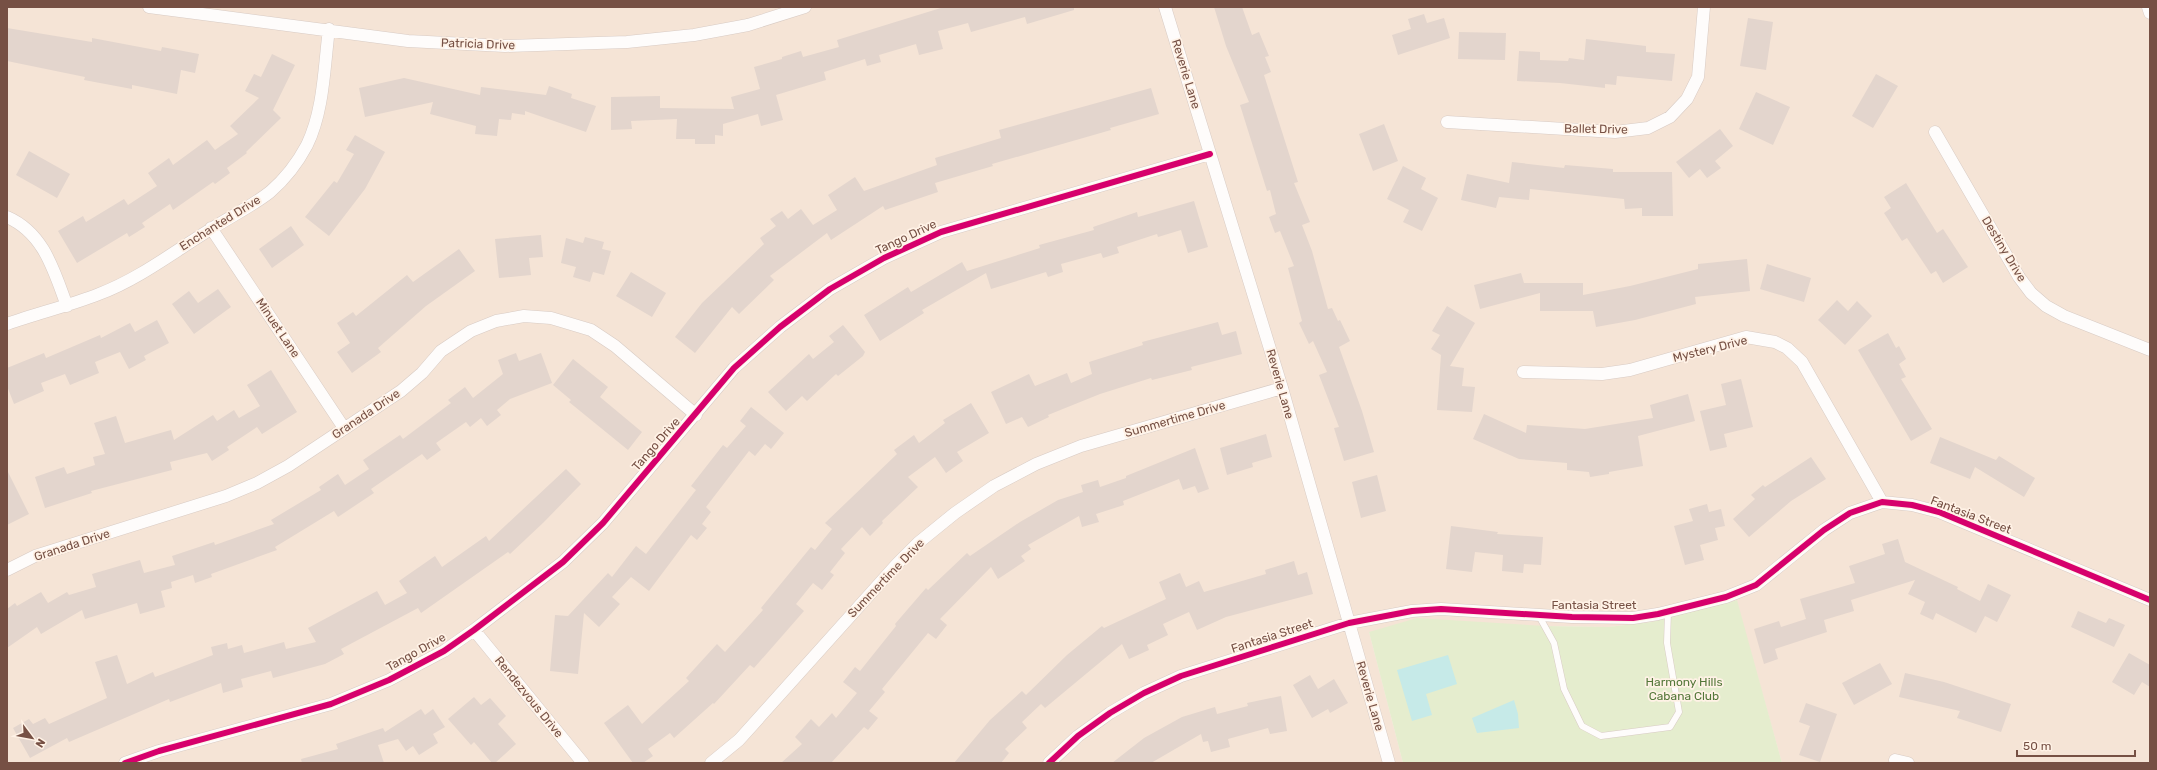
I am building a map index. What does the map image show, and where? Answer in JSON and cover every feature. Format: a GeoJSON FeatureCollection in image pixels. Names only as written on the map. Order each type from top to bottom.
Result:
{"type":"FeatureCollection","features":[{"type":"Feature","properties":{"kind":"street","name":"Patricia Drive"},"geometry":{"type":"LineString","coordinates":[[149,7],[329,29],[408,41],[505,46],[627,42],[694,35],[748,25],[780,11],[805,7]]}},
{"type":"Feature","properties":{"kind":"street","name":"Reverie Lane"},"geometry":{"type":"LineString","coordinates":[[1165,7],[1282,388],[1389,763]]}},
{"type":"Feature","properties":{"kind":"street","name":"Ballet Drive"},"geometry":{"type":"LineString","coordinates":[[1447,122],[1615,132],[1648,128],[1670,117],[1687,99],[1698,77],[1704,7]]}},
{"type":"Feature","properties":{"kind":"street"},"geometry":{"type":"LineString","coordinates":[[2148,7],[2150,13]]}},
{"type":"Feature","properties":{"kind":"street","name":"Enchanted Drive"},"geometry":{"type":"LineString","coordinates":[[7,324],[29,316],[68,306],[101,294],[132,278],[270,192],[291,170],[307,145],[317,117],[329,29]]}},
{"type":"Feature","properties":{"kind":"street","name":"Destiny Drive"},"geometry":{"type":"LineString","coordinates":[[1935,132],[2019,276],[2031,293],[2046,306],[2064,316],[2150,350]]}},
{"type":"Feature","properties":{"kind":"street","name":"Tango Drive"},"geometry":{"type":"LineString","coordinates":[[125,763],[159,751],[331,704],[389,680],[444,651],[474,630],[569,556],[603,523],[696,415],[734,368],[780,327],[830,289],[884,258],[941,232],[1210,154]]}},
{"type":"Feature","properties":{"kind":"street"},"geometry":{"type":"LineString","coordinates":[[7,217],[17,221],[32,233],[49,256],[68,306]]}},
{"type":"Feature","properties":{"kind":"street","name":"Minuet Lane"},"geometry":{"type":"LineString","coordinates":[[211,228],[344,428]]}},
{"type":"Feature","properties":{"kind":"street","name":"Granada Drive"},"geometry":{"type":"LineString","coordinates":[[7,570],[35,556],[226,496],[257,483],[288,466],[401,391],[422,373],[440,351],[471,330],[496,321],[524,316],[551,318],[591,330],[614,346],[696,415]]}},
{"type":"Feature","properties":{"kind":"street","name":"Mystery Drive"},"geometry":{"type":"LineString","coordinates":[[1523,372],[1602,374],[1630,370],[1746,337],[1775,342],[1787,348],[1802,362],[1882,502]]}},
{"type":"Feature","properties":{"kind":"street","name":"Summertime Drive"},"geometry":{"type":"LineString","coordinates":[[711,763],[739,740],[918,543],[955,513],[994,486],[1036,464],[1081,446],[1282,388]]}},
{"type":"Feature","properties":{"kind":"street","name":"Fantasia Street"},"geometry":{"type":"LineString","coordinates":[[1050,763],[1078,736],[1110,712],[1144,692],[1181,676],[1348,623],[1412,611],[1441,609],[1539,616],[1633,618],[1668,612],[1726,597],[1756,585],[1824,530],[1850,513],[1882,502],[1912,505],[1939,512],[2150,600]]}},
{"type":"Feature","properties":{"kind":"street","name":"Rendezvous Drive"},"geometry":{"type":"LineString","coordinates":[[474,630],[583,763]]}},
{"type":"Feature","properties":{"kind":"street"},"geometry":{"type":"LineString","coordinates":[[1895,760],[1908,763]]}},
{"type":"Feature","properties":{"kind":"lane"},"geometry":{"type":"LineString","coordinates":[[1539,616],[1554,643],[1564,689],[1582,726],[1601,736],[1670,727],[1679,712],[1667,643],[1668,612]]}},
{"type":"Feature","properties":{"kind":"shaded area"},"geometry":{"type":"Polygon","coordinates":[[[7,7],[2150,7],[2150,763],[1782,763],[1736,600],[1651,622],[1608,627],[1545,626],[1369,632],[1403,763],[7,763],[7,7]]]}},
{"type":"Feature","properties":{"kind":"green space","name":"Harmony Hills Cabana Club"},"geometry":{"type":"Polygon","coordinates":[[[1737,600],[1782,763],[1403,763],[1369,632],[1417,618],[1545,626],[1608,627],[1651,622],[1737,600]]]}},
{"type":"Feature","properties":{"kind":"water"},"geometry":{"type":"Polygon","coordinates":[[[1448,655],[1457,684],[1426,694],[1432,715],[1412,721],[1397,670],[1448,655]]]}},
{"type":"Feature","properties":{"kind":"water"},"geometry":{"type":"Polygon","coordinates":[[[1514,700],[1518,714],[1519,728],[1477,733],[1472,718],[1514,700]]]}},
{"type":"Feature","properties":{"kind":"building"},"geometry":{"type":"Polygon","coordinates":[[[944,7],[1074,7],[1074,10],[1027,24],[1025,17],[971,32],[968,23],[938,31],[943,49],[919,55],[916,44],[879,55],[881,62],[867,66],[865,59],[824,72],[826,80],[776,95],[783,120],[761,126],[758,114],[723,124],[723,136],[715,135],[715,144],[695,144],[695,139],[676,139],[677,119],[631,121],[632,129],[611,130],[611,97],[660,96],[660,108],[734,109],[731,97],[760,89],[754,67],[782,59],[782,57],[801,51],[803,57],[839,47],[837,40],[944,7]]]}},
{"type":"Feature","properties":{"kind":"building"},"geometry":{"type":"Polygon","coordinates":[[[1214,7],[1242,7],[1252,35],[1259,32],[1269,56],[1265,57],[1271,72],[1264,75],[1298,182],[1294,183],[1310,222],[1302,225],[1312,251],[1328,309],[1332,308],[1338,321],[1340,320],[1350,341],[1339,347],[1362,411],[1374,452],[1344,461],[1334,428],[1339,427],[1319,375],[1327,372],[1313,341],[1309,344],[1299,323],[1302,321],[1288,268],[1294,266],[1280,231],[1275,233],[1269,217],[1276,214],[1270,190],[1267,191],[1240,105],[1249,102],[1226,46],[1214,7]]]}},
{"type":"Feature","properties":{"kind":"building"},"geometry":{"type":"Polygon","coordinates":[[[1424,14],[1427,23],[1444,18],[1450,38],[1398,55],[1392,35],[1411,29],[1408,19],[1424,14]]]}},
{"type":"Feature","properties":{"kind":"building"},"geometry":{"type":"Polygon","coordinates":[[[1748,18],[1773,22],[1766,70],[1740,66],[1748,18]]]}},
{"type":"Feature","properties":{"kind":"building"},"geometry":{"type":"Polygon","coordinates":[[[7,28],[92,42],[92,38],[161,51],[162,47],[199,54],[195,73],[181,70],[177,94],[132,85],[132,89],[84,80],[85,77],[7,61],[7,28]]]}},
{"type":"Feature","properties":{"kind":"building"},"geometry":{"type":"Polygon","coordinates":[[[1459,32],[1506,33],[1505,60],[1458,59],[1459,32]]]}},
{"type":"Feature","properties":{"kind":"building"},"geometry":{"type":"Polygon","coordinates":[[[1586,39],[1646,46],[1646,52],[1675,54],[1672,81],[1617,76],[1616,85],[1605,84],[1605,88],[1560,83],[1517,81],[1519,51],[1540,52],[1540,60],[1568,61],[1569,58],[1584,60],[1586,39]]]}},
{"type":"Feature","properties":{"kind":"building"},"geometry":{"type":"Polygon","coordinates":[[[272,54],[295,65],[273,110],[281,118],[246,152],[247,153],[227,168],[230,173],[215,184],[213,182],[173,210],[170,204],[142,223],[145,227],[129,237],[127,233],[77,263],[58,231],[83,216],[86,222],[124,199],[128,205],[157,186],[148,173],[169,158],[173,165],[207,140],[215,150],[238,134],[230,126],[259,98],[245,91],[254,74],[261,77],[272,54]]]}},
{"type":"Feature","properties":{"kind":"building"},"geometry":{"type":"Polygon","coordinates":[[[1876,74],[1898,86],[1873,128],[1852,116],[1876,74]]]}},
{"type":"Feature","properties":{"kind":"building"},"geometry":{"type":"Polygon","coordinates":[[[404,78],[480,95],[481,87],[546,95],[549,86],[572,94],[571,98],[596,106],[586,132],[525,111],[525,115],[512,113],[511,120],[499,119],[497,136],[475,134],[476,126],[430,114],[433,102],[365,117],[359,88],[404,78]]]}},
{"type":"Feature","properties":{"kind":"building"},"geometry":{"type":"Polygon","coordinates":[[[1151,88],[1159,114],[1110,128],[1111,130],[992,164],[993,166],[935,183],[938,192],[885,210],[883,206],[831,240],[827,233],[770,276],[774,280],[739,314],[732,307],[695,353],[675,337],[702,303],[764,244],[760,238],[776,226],[770,219],[782,211],[788,219],[801,209],[813,225],[837,210],[828,195],[855,177],[864,191],[937,165],[935,158],[1001,138],[999,130],[1151,88]]]}},
{"type":"Feature","properties":{"kind":"building"},"geometry":{"type":"Polygon","coordinates":[[[1756,92],[1790,107],[1773,145],[1739,129],[1756,92]]]}},
{"type":"Feature","properties":{"kind":"building"},"geometry":{"type":"Polygon","coordinates":[[[1384,124],[1398,161],[1373,171],[1359,134],[1384,124]]]}},
{"type":"Feature","properties":{"kind":"building"},"geometry":{"type":"Polygon","coordinates":[[[1720,129],[1733,146],[1715,161],[1721,168],[1707,178],[1700,169],[1689,178],[1676,162],[1720,129]]]}},
{"type":"Feature","properties":{"kind":"building"},"geometry":{"type":"Polygon","coordinates":[[[355,135],[385,152],[365,189],[329,236],[305,217],[334,181],[337,183],[354,154],[346,150],[355,135]]]}},
{"type":"Feature","properties":{"kind":"building"},"geometry":{"type":"Polygon","coordinates":[[[29,151],[70,174],[57,198],[16,175],[29,151]]]}},
{"type":"Feature","properties":{"kind":"building"},"geometry":{"type":"Polygon","coordinates":[[[1512,162],[1564,168],[1565,165],[1613,169],[1613,172],[1672,172],[1673,216],[1642,216],[1642,208],[1625,209],[1624,199],[1530,189],[1529,200],[1499,197],[1496,208],[1461,200],[1467,174],[1509,183],[1512,162]]]}},
{"type":"Feature","properties":{"kind":"building"},"geometry":{"type":"Polygon","coordinates":[[[1403,166],[1426,178],[1421,189],[1438,198],[1422,231],[1403,222],[1409,210],[1387,199],[1403,166]]]}},
{"type":"Feature","properties":{"kind":"building"},"geometry":{"type":"Polygon","coordinates":[[[1906,183],[1937,233],[1943,229],[1968,267],[1943,283],[1936,271],[1931,274],[1907,238],[1902,241],[1884,213],[1891,208],[1884,197],[1906,183]]]}},
{"type":"Feature","properties":{"kind":"building"},"geometry":{"type":"Polygon","coordinates":[[[1194,201],[1208,247],[1188,253],[1181,230],[1158,237],[1157,234],[1117,247],[1119,253],[1103,258],[1101,253],[1061,264],[1063,272],[1048,277],[1046,272],[991,289],[986,273],[922,310],[924,313],[880,341],[864,315],[908,287],[911,292],[962,262],[967,271],[1040,248],[1039,245],[1094,230],[1093,227],[1137,212],[1138,217],[1194,201]]]}},
{"type":"Feature","properties":{"kind":"building"},"geometry":{"type":"Polygon","coordinates":[[[291,226],[304,245],[272,268],[259,249],[291,226]]]}},
{"type":"Feature","properties":{"kind":"building"},"geometry":{"type":"Polygon","coordinates":[[[541,235],[543,257],[529,258],[531,275],[499,278],[495,239],[541,235]]]}},
{"type":"Feature","properties":{"kind":"building"},"geometry":{"type":"Polygon","coordinates":[[[585,237],[604,242],[602,249],[611,251],[604,275],[593,272],[590,282],[573,277],[576,267],[561,263],[566,238],[583,243],[585,237]]]}},
{"type":"Feature","properties":{"kind":"building"},"geometry":{"type":"Polygon","coordinates":[[[459,249],[475,271],[426,306],[378,348],[381,352],[352,373],[337,352],[350,343],[337,323],[353,312],[356,316],[407,275],[413,282],[459,249]]]}},
{"type":"Feature","properties":{"kind":"building"},"geometry":{"type":"Polygon","coordinates":[[[1747,259],[1750,291],[1695,297],[1696,304],[1635,320],[1596,327],[1593,311],[1540,311],[1540,293],[1480,309],[1474,285],[1521,273],[1524,283],[1583,283],[1583,295],[1630,286],[1698,269],[1698,264],[1747,259]]]}},
{"type":"Feature","properties":{"kind":"building"},"geometry":{"type":"Polygon","coordinates":[[[1767,264],[1811,278],[1804,302],[1760,289],[1767,264]]]}},
{"type":"Feature","properties":{"kind":"building"},"geometry":{"type":"Polygon","coordinates":[[[631,272],[666,293],[652,317],[616,296],[631,272]]]}},
{"type":"Feature","properties":{"kind":"building"},"geometry":{"type":"Polygon","coordinates":[[[218,289],[231,307],[194,334],[172,304],[189,291],[198,303],[218,289]]]}},
{"type":"Feature","properties":{"kind":"building"},"geometry":{"type":"Polygon","coordinates":[[[1837,300],[1848,311],[1857,301],[1872,316],[1845,345],[1818,320],[1837,300]]]}},
{"type":"Feature","properties":{"kind":"building"},"geometry":{"type":"Polygon","coordinates":[[[1447,306],[1475,323],[1450,366],[1464,368],[1462,386],[1475,387],[1472,412],[1437,410],[1441,355],[1431,349],[1440,335],[1432,331],[1447,306]]]}},
{"type":"Feature","properties":{"kind":"building"},"geometry":{"type":"Polygon","coordinates":[[[157,320],[169,343],[144,356],[146,360],[129,369],[120,352],[95,362],[99,373],[70,385],[65,374],[41,383],[44,391],[14,404],[7,386],[7,368],[44,353],[46,358],[100,335],[101,338],[130,323],[135,332],[157,320]]]}},
{"type":"Feature","properties":{"kind":"building"},"geometry":{"type":"Polygon","coordinates":[[[1218,322],[1222,335],[1236,331],[1242,354],[1191,367],[1192,370],[1152,380],[1151,378],[1100,394],[1048,415],[1049,417],[1028,427],[1022,417],[1006,424],[991,392],[1029,374],[1035,386],[1067,373],[1071,383],[1092,374],[1089,362],[1143,345],[1142,342],[1218,322]]]}},
{"type":"Feature","properties":{"kind":"building"},"geometry":{"type":"Polygon","coordinates":[[[843,325],[865,352],[863,356],[838,376],[836,374],[807,401],[802,396],[786,411],[768,392],[809,354],[813,359],[834,342],[829,336],[843,325]]]}},
{"type":"Feature","properties":{"kind":"building"},"geometry":{"type":"Polygon","coordinates":[[[1888,333],[1896,348],[1899,346],[1906,359],[1899,364],[1906,377],[1901,379],[1932,429],[1911,441],[1858,350],[1888,333]]]}},
{"type":"Feature","properties":{"kind":"building"},"geometry":{"type":"Polygon","coordinates":[[[516,353],[519,361],[541,353],[552,383],[510,399],[497,410],[501,415],[487,426],[481,418],[470,427],[466,422],[436,443],[441,450],[427,460],[422,454],[371,489],[374,493],[338,517],[334,511],[275,547],[277,550],[211,574],[212,577],[195,583],[193,575],[171,582],[172,588],[161,591],[165,607],[140,614],[137,603],[85,619],[82,610],[41,634],[37,627],[7,648],[7,609],[15,603],[17,606],[41,592],[48,603],[67,592],[69,595],[96,587],[92,574],[140,560],[144,573],[175,565],[172,556],[214,542],[215,545],[274,524],[271,520],[321,490],[319,487],[338,474],[345,485],[369,469],[363,460],[400,435],[403,439],[451,403],[448,400],[465,387],[473,398],[503,374],[498,360],[516,353]]]}},
{"type":"Feature","properties":{"kind":"building"},"geometry":{"type":"Polygon","coordinates":[[[573,359],[608,387],[600,397],[642,432],[628,450],[569,402],[571,400],[553,385],[573,359]]]}},
{"type":"Feature","properties":{"kind":"building"},"geometry":{"type":"Polygon","coordinates":[[[271,370],[297,412],[262,434],[257,427],[227,447],[229,450],[212,461],[207,453],[170,462],[172,470],[91,491],[92,493],[45,508],[35,477],[64,467],[67,474],[95,465],[93,457],[105,454],[94,423],[116,416],[125,443],[171,430],[174,440],[213,415],[217,421],[234,410],[239,418],[260,406],[247,385],[271,370]]]}},
{"type":"Feature","properties":{"kind":"building"},"geometry":{"type":"Polygon","coordinates":[[[1741,379],[1753,427],[1724,434],[1727,447],[1710,451],[1700,411],[1726,405],[1721,384],[1741,379]]]}},
{"type":"Feature","properties":{"kind":"building"},"geometry":{"type":"Polygon","coordinates":[[[1688,394],[1695,421],[1638,436],[1643,466],[1609,472],[1609,474],[1590,477],[1589,472],[1567,470],[1567,463],[1519,459],[1473,439],[1484,414],[1526,433],[1527,425],[1585,429],[1653,418],[1650,405],[1688,394]]]}},
{"type":"Feature","properties":{"kind":"building"},"geometry":{"type":"Polygon","coordinates":[[[971,403],[989,433],[957,452],[963,461],[946,473],[935,457],[908,477],[918,487],[882,521],[883,523],[870,536],[862,527],[841,549],[845,553],[830,572],[834,575],[822,590],[813,583],[796,604],[804,611],[754,668],[750,665],[714,704],[713,703],[674,738],[670,733],[648,749],[653,756],[643,763],[633,763],[604,723],[628,705],[642,724],[689,681],[686,678],[717,644],[725,652],[763,610],[761,608],[811,547],[815,550],[832,529],[825,523],[897,454],[894,450],[914,435],[919,443],[945,423],[943,420],[971,403]]]}},
{"type":"Feature","properties":{"kind":"building"},"geometry":{"type":"Polygon","coordinates":[[[751,407],[784,433],[771,449],[765,444],[755,456],[749,451],[706,507],[711,512],[702,524],[707,528],[697,540],[691,535],[649,591],[631,577],[612,597],[620,604],[599,627],[584,613],[578,674],[550,671],[555,615],[568,616],[608,573],[612,577],[636,546],[646,554],[696,490],[691,486],[723,445],[727,448],[746,426],[740,421],[751,407]]]}},
{"type":"Feature","properties":{"kind":"building"},"geometry":{"type":"Polygon","coordinates":[[[1266,434],[1272,457],[1252,463],[1253,467],[1227,475],[1220,448],[1266,434]]]}},
{"type":"Feature","properties":{"kind":"building"},"geometry":{"type":"Polygon","coordinates":[[[1940,437],[1996,460],[1999,456],[2035,478],[2024,497],[1975,467],[1970,479],[1930,463],[1940,437]]]}},
{"type":"Feature","properties":{"kind":"building"},"geometry":{"type":"Polygon","coordinates":[[[1195,448],[1209,489],[1198,493],[1195,486],[1183,490],[1179,479],[1123,501],[1124,505],[1096,514],[1099,522],[1082,527],[1079,516],[1028,545],[1031,549],[1021,556],[1025,561],[998,579],[991,567],[940,619],[947,625],[936,639],[928,633],[882,689],[885,692],[869,711],[878,718],[868,730],[864,727],[831,763],[781,763],[802,744],[795,737],[811,719],[819,727],[832,713],[836,718],[857,693],[843,682],[855,667],[860,671],[896,626],[895,624],[926,588],[928,590],[967,553],[970,556],[1020,522],[1058,500],[1083,492],[1081,485],[1098,480],[1100,487],[1126,478],[1126,476],[1195,448]]]}},
{"type":"Feature","properties":{"kind":"building"},"geometry":{"type":"Polygon","coordinates":[[[1811,457],[1826,479],[1791,501],[1749,537],[1733,519],[1755,499],[1751,495],[1763,485],[1765,487],[1811,457]]]}},
{"type":"Feature","properties":{"kind":"building"},"geometry":{"type":"Polygon","coordinates":[[[566,469],[581,484],[510,554],[508,552],[421,613],[418,608],[341,649],[344,654],[325,664],[273,678],[271,671],[241,679],[243,687],[223,693],[221,683],[170,702],[169,699],[69,742],[67,738],[30,758],[13,728],[29,719],[33,724],[45,718],[49,724],[107,698],[95,662],[117,655],[127,684],[153,672],[155,677],[213,655],[211,647],[227,643],[228,649],[242,645],[244,653],[284,642],[286,649],[316,642],[308,628],[377,591],[385,605],[407,593],[399,581],[435,556],[442,567],[486,536],[489,541],[566,469]]]}},
{"type":"Feature","properties":{"kind":"building"},"geometry":{"type":"Polygon","coordinates":[[[7,470],[29,514],[7,525],[7,470]]]}},
{"type":"Feature","properties":{"kind":"building"},"geometry":{"type":"Polygon","coordinates":[[[1377,475],[1386,511],[1361,518],[1352,482],[1377,475]]]}},
{"type":"Feature","properties":{"kind":"building"},"geometry":{"type":"Polygon","coordinates":[[[1707,504],[1709,512],[1721,509],[1725,526],[1715,528],[1718,540],[1700,545],[1704,560],[1685,565],[1674,526],[1693,521],[1689,509],[1707,504]]]}},
{"type":"Feature","properties":{"kind":"building"},"geometry":{"type":"Polygon","coordinates":[[[1451,526],[1498,532],[1497,534],[1543,537],[1541,565],[1524,564],[1523,573],[1502,571],[1503,555],[1475,552],[1472,572],[1446,569],[1451,526]]]}},
{"type":"Feature","properties":{"kind":"building"},"geometry":{"type":"Polygon","coordinates":[[[1898,539],[1905,562],[1958,587],[1957,589],[1980,601],[1988,584],[2011,595],[1997,622],[1985,616],[1976,633],[1936,613],[1933,620],[1920,614],[1925,602],[1908,594],[1915,580],[1851,600],[1854,611],[1824,620],[1827,632],[1775,649],[1778,659],[1764,664],[1754,629],[1779,621],[1781,627],[1806,619],[1800,599],[1855,583],[1849,566],[1885,554],[1882,544],[1898,539]]]}},
{"type":"Feature","properties":{"kind":"building"},"geometry":{"type":"Polygon","coordinates":[[[1294,561],[1298,575],[1307,572],[1313,594],[1226,617],[1197,630],[1189,612],[1163,624],[1168,635],[1147,645],[1149,650],[1129,659],[1122,644],[1045,708],[1041,704],[1022,722],[1027,728],[1005,749],[1009,753],[1001,763],[954,763],[990,720],[1022,691],[1026,695],[1067,655],[1102,626],[1104,628],[1166,599],[1159,582],[1180,573],[1186,587],[1199,581],[1204,592],[1266,574],[1265,570],[1294,561]]]}},
{"type":"Feature","properties":{"kind":"building"},"geometry":{"type":"Polygon","coordinates":[[[2078,611],[2106,623],[2109,618],[2125,625],[2114,647],[2071,627],[2078,611]]]}},
{"type":"Feature","properties":{"kind":"building"},"geometry":{"type":"Polygon","coordinates":[[[2129,653],[2150,665],[2150,687],[2142,682],[2134,695],[2112,682],[2129,653]]]}},
{"type":"Feature","properties":{"kind":"building"},"geometry":{"type":"Polygon","coordinates":[[[1880,663],[1892,684],[1854,705],[1842,683],[1880,663]]]}},
{"type":"Feature","properties":{"kind":"building"},"geometry":{"type":"Polygon","coordinates":[[[1905,673],[1944,682],[2011,704],[2001,732],[1957,718],[1960,711],[1899,697],[1905,673]]]}},
{"type":"Feature","properties":{"kind":"building"},"geometry":{"type":"Polygon","coordinates":[[[1310,675],[1318,689],[1334,679],[1348,703],[1330,713],[1328,709],[1312,718],[1293,685],[1310,675]]]}},
{"type":"Feature","properties":{"kind":"building"},"geometry":{"type":"Polygon","coordinates":[[[1281,696],[1287,731],[1270,734],[1268,728],[1228,739],[1230,747],[1211,752],[1208,741],[1203,742],[1201,734],[1151,763],[1112,763],[1144,738],[1182,717],[1215,707],[1217,714],[1248,706],[1247,703],[1281,696]]]}},
{"type":"Feature","properties":{"kind":"building"},"geometry":{"type":"Polygon","coordinates":[[[474,697],[481,705],[490,698],[506,716],[498,724],[516,744],[495,763],[492,763],[474,742],[471,745],[448,719],[474,697]]]}},
{"type":"Feature","properties":{"kind":"building"},"geometry":{"type":"Polygon","coordinates":[[[1806,703],[1837,714],[1820,762],[1799,755],[1810,726],[1799,722],[1806,703]]]}},
{"type":"Feature","properties":{"kind":"building"},"geometry":{"type":"Polygon","coordinates":[[[421,709],[425,715],[433,709],[445,727],[433,734],[438,743],[419,755],[413,746],[406,751],[398,739],[378,745],[384,763],[302,763],[301,759],[338,749],[336,744],[383,728],[385,732],[421,709]]]}},
{"type":"Feature","properties":{"kind":"cycle path"},"geometry":{"type":"LineString","coordinates":[[125,763],[159,751],[331,704],[389,680],[444,651],[563,562],[603,523],[734,368],[780,327],[830,289],[884,258],[941,232],[1210,154]]}},
{"type":"Feature","properties":{"kind":"cycle path"},"geometry":{"type":"LineString","coordinates":[[1049,763],[1078,736],[1110,713],[1144,693],[1181,676],[1349,623],[1412,611],[1441,609],[1572,617],[1633,618],[1658,614],[1726,597],[1756,585],[1824,530],[1850,513],[1882,502],[1912,505],[1939,512],[2150,600]]}}]}
